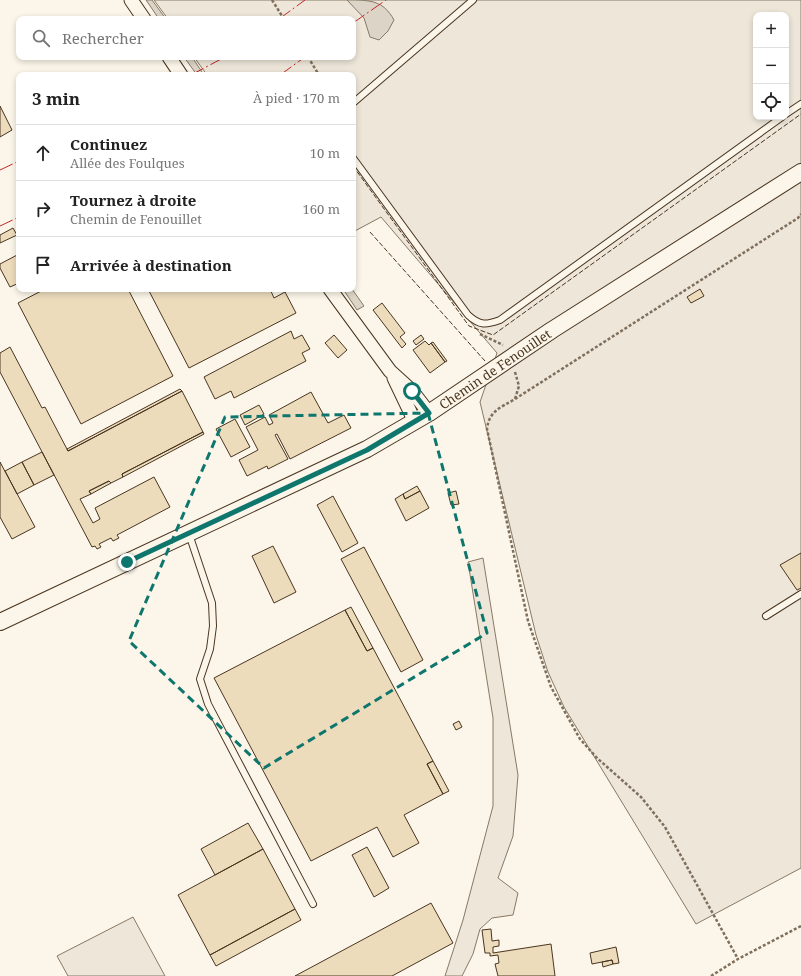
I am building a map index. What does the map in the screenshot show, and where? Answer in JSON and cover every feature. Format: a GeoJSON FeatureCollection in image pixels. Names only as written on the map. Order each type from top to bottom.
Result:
{"type":"FeatureCollection","features":[{"type":"Feature","properties":{"kind":"street"},"geometry":{"type":"LineString","coordinates":[[131,0],[142,16]]}},
{"type":"Feature","properties":{"kind":"street"},"geometry":{"type":"LineString","coordinates":[[171,60],[179,72]]}},
{"type":"Feature","properties":{"kind":"street","name":"Chemin de Fenouillet"},"geometry":{"type":"LineString","coordinates":[[0,622],[367,450],[415,422],[552,330],[801,172]]}},
{"type":"Feature","properties":{"kind":"street"},"geometry":{"type":"LineString","coordinates":[[332,292],[390,370],[412,391],[429,413]]}},
{"type":"Feature","properties":{"kind":"street"},"geometry":{"type":"LineString","coordinates":[[390,370],[415,422]]}},
{"type":"Feature","properties":{"kind":"lane"},"geometry":{"type":"LineString","coordinates":[[356,100],[473,0]]}},
{"type":"Feature","properties":{"kind":"lane"},"geometry":{"type":"LineString","coordinates":[[789,112],[801,104]]}},
{"type":"Feature","properties":{"kind":"lane"},"geometry":{"type":"LineString","coordinates":[[356,162],[468,316],[476,322],[488,324],[500,320],[778,120]]}},
{"type":"Feature","properties":{"kind":"lane"},"geometry":{"type":"LineString","coordinates":[[189,533],[212,603],[213,626],[210,649],[200,679],[208,704],[313,904]]}},
{"type":"Feature","properties":{"kind":"lane"},"geometry":{"type":"LineString","coordinates":[[766,616],[801,594]]}},
{"type":"Feature","properties":{"kind":"path"},"geometry":{"type":"LineString","coordinates":[[272,0],[282,16]]}},
{"type":"Feature","properties":{"kind":"path"},"geometry":{"type":"LineString","coordinates":[[310,60],[317,72]]}},
{"type":"Feature","properties":{"kind":"path"},"geometry":{"type":"LineString","coordinates":[[738,959],[665,827],[641,797],[597,758],[580,739],[551,687],[528,621],[487,429],[488,419],[492,413],[798,218],[801,214]]}},
{"type":"Feature","properties":{"kind":"path"},"geometry":{"type":"LineString","coordinates":[[515,367],[519,386],[515,399]]}},
{"type":"Feature","properties":{"kind":"path"},"geometry":{"type":"LineString","coordinates":[[711,976],[738,959],[801,926]]}},
{"type":"Feature","properties":{"kind":"highlighted area"},"geometry":{"type":"Polygon","coordinates":[[[428,413],[487,633],[264,768],[129,641],[225,417],[428,413]]]}},
{"type":"Feature","properties":{"kind":"shaded area"},"geometry":{"type":"Polygon","coordinates":[[[146,0],[152,0],[164,16],[157,16],[146,0]]]}},
{"type":"Feature","properties":{"kind":"shaded area"},"geometry":{"type":"Polygon","coordinates":[[[154,0],[801,0],[801,868],[696,924],[564,707],[548,672],[536,635],[480,402],[497,353],[381,217],[356,230],[356,72],[205,72],[196,60],[356,60],[356,16],[166,16],[154,0]]]}},
{"type":"Feature","properties":{"kind":"shaded area"},"geometry":{"type":"Polygon","coordinates":[[[347,0],[375,2],[385,8],[394,20],[388,31],[379,40],[370,37],[364,18],[347,0]]]}},
{"type":"Feature","properties":{"kind":"shaded area"},"geometry":{"type":"Polygon","coordinates":[[[186,60],[194,60],[202,72],[195,72],[186,60]]]}},
{"type":"Feature","properties":{"kind":"shaded area"},"geometry":{"type":"Polygon","coordinates":[[[345,292],[354,292],[364,306],[357,310],[345,292]]]}},
{"type":"Feature","properties":{"kind":"shaded area"},"geometry":{"type":"Polygon","coordinates":[[[483,558],[518,775],[513,836],[498,878],[518,893],[513,915],[492,918],[480,929],[473,954],[462,976],[445,976],[463,920],[493,806],[493,718],[468,562],[483,558]]]}},
{"type":"Feature","properties":{"kind":"shaded area"},"geometry":{"type":"Polygon","coordinates":[[[133,917],[165,976],[68,976],[57,956],[133,917]]]}},
{"type":"Feature","properties":{"kind":"building"},"geometry":{"type":"Polygon","coordinates":[[[0,106],[12,130],[0,137],[0,106]]]}},
{"type":"Feature","properties":{"kind":"building"},"geometry":{"type":"Polygon","coordinates":[[[13,228],[16,233],[16,235],[0,243],[0,235],[13,228]]]}},
{"type":"Feature","properties":{"kind":"building"},"geometry":{"type":"Polygon","coordinates":[[[16,256],[16,284],[10,287],[0,268],[0,264],[16,256]]]}},
{"type":"Feature","properties":{"kind":"building"},"geometry":{"type":"Polygon","coordinates":[[[700,289],[704,296],[691,303],[687,297],[700,289]]]}},
{"type":"Feature","properties":{"kind":"building"},"geometry":{"type":"Polygon","coordinates":[[[39,292],[130,292],[173,376],[81,424],[18,303],[39,292]]]}},
{"type":"Feature","properties":{"kind":"building"},"geometry":{"type":"Polygon","coordinates":[[[150,292],[271,292],[274,298],[285,292],[296,313],[189,368],[150,292]]]}},
{"type":"Feature","properties":{"kind":"building"},"geometry":{"type":"Polygon","coordinates":[[[382,303],[405,333],[400,337],[406,344],[402,348],[373,310],[382,303]]]}},
{"type":"Feature","properties":{"kind":"building"},"geometry":{"type":"Polygon","coordinates":[[[291,331],[294,339],[302,335],[310,349],[302,353],[306,361],[234,398],[231,391],[215,399],[204,377],[291,331]]]}},
{"type":"Feature","properties":{"kind":"building"},"geometry":{"type":"Polygon","coordinates":[[[334,335],[347,350],[338,358],[325,343],[334,335]]]}},
{"type":"Feature","properties":{"kind":"building"},"geometry":{"type":"Polygon","coordinates":[[[421,335],[424,339],[416,345],[413,341],[421,335]]]}},
{"type":"Feature","properties":{"kind":"building"},"geometry":{"type":"Polygon","coordinates":[[[425,341],[429,345],[431,343],[445,362],[430,373],[413,350],[425,341]]]}},
{"type":"Feature","properties":{"kind":"building"},"geometry":{"type":"Polygon","coordinates":[[[433,342],[447,361],[445,362],[431,343],[433,342]]]}},
{"type":"Feature","properties":{"kind":"building"},"geometry":{"type":"Polygon","coordinates":[[[10,347],[42,408],[45,407],[68,451],[182,391],[203,432],[122,474],[123,477],[111,483],[109,481],[89,491],[91,494],[80,499],[93,523],[100,519],[95,508],[154,477],[170,507],[117,535],[119,538],[113,541],[111,538],[99,544],[101,547],[97,549],[95,546],[92,547],[0,372],[0,353],[10,347]]]}},
{"type":"Feature","properties":{"kind":"building"},"geometry":{"type":"Polygon","coordinates":[[[180,389],[182,391],[68,451],[67,449],[180,389]]]}},
{"type":"Feature","properties":{"kind":"building"},"geometry":{"type":"Polygon","coordinates":[[[311,392],[328,423],[344,415],[351,428],[290,459],[277,434],[275,435],[288,459],[268,469],[267,466],[247,476],[239,460],[258,450],[246,427],[265,417],[269,425],[273,423],[269,415],[311,392]]]}},
{"type":"Feature","properties":{"kind":"building"},"geometry":{"type":"Polygon","coordinates":[[[259,405],[264,414],[245,425],[240,415],[259,405]]]}},
{"type":"Feature","properties":{"kind":"building"},"geometry":{"type":"Polygon","coordinates":[[[235,419],[250,447],[231,457],[216,429],[235,419]]]}},
{"type":"Feature","properties":{"kind":"building"},"geometry":{"type":"Polygon","coordinates":[[[203,432],[204,434],[123,477],[122,474],[203,432]]]}},
{"type":"Feature","properties":{"kind":"building"},"geometry":{"type":"Polygon","coordinates":[[[42,452],[54,475],[34,485],[22,462],[42,452]]]}},
{"type":"Feature","properties":{"kind":"building"},"geometry":{"type":"Polygon","coordinates":[[[0,462],[35,527],[12,539],[0,517],[0,462]]]}},
{"type":"Feature","properties":{"kind":"building"},"geometry":{"type":"Polygon","coordinates":[[[22,462],[34,485],[17,494],[5,471],[22,462]]]}},
{"type":"Feature","properties":{"kind":"building"},"geometry":{"type":"Polygon","coordinates":[[[109,481],[111,483],[91,494],[89,491],[109,481]]]}},
{"type":"Feature","properties":{"kind":"building"},"geometry":{"type":"Polygon","coordinates":[[[417,486],[420,491],[405,499],[403,494],[417,486]]]}},
{"type":"Feature","properties":{"kind":"building"},"geometry":{"type":"Polygon","coordinates":[[[420,491],[429,508],[406,521],[395,499],[403,494],[405,499],[420,491]]]}},
{"type":"Feature","properties":{"kind":"building"},"geometry":{"type":"Polygon","coordinates":[[[456,491],[459,504],[451,505],[448,493],[456,491]]]}},
{"type":"Feature","properties":{"kind":"building"},"geometry":{"type":"Polygon","coordinates":[[[333,496],[358,543],[342,552],[317,505],[333,496]]]}},
{"type":"Feature","properties":{"kind":"building"},"geometry":{"type":"Polygon","coordinates":[[[273,546],[296,592],[274,603],[252,556],[273,546]]]}},
{"type":"Feature","properties":{"kind":"building"},"geometry":{"type":"Polygon","coordinates":[[[364,547],[423,660],[401,672],[341,559],[364,547]]]}},
{"type":"Feature","properties":{"kind":"building"},"geometry":{"type":"Polygon","coordinates":[[[801,553],[801,588],[797,590],[780,565],[801,553]]]}},
{"type":"Feature","properties":{"kind":"building"},"geometry":{"type":"Polygon","coordinates":[[[351,607],[373,648],[367,651],[345,610],[351,607]]]}},
{"type":"Feature","properties":{"kind":"building"},"geometry":{"type":"Polygon","coordinates":[[[345,610],[367,651],[373,648],[433,761],[427,764],[443,794],[404,815],[419,843],[393,857],[377,827],[311,861],[214,678],[345,610]]]}},
{"type":"Feature","properties":{"kind":"building"},"geometry":{"type":"Polygon","coordinates":[[[459,721],[462,727],[456,730],[453,724],[459,721]]]}},
{"type":"Feature","properties":{"kind":"building"},"geometry":{"type":"Polygon","coordinates":[[[433,761],[449,791],[443,794],[427,764],[433,761]]]}},
{"type":"Feature","properties":{"kind":"building"},"geometry":{"type":"Polygon","coordinates":[[[248,823],[263,849],[215,875],[201,849],[248,823]]]}},
{"type":"Feature","properties":{"kind":"building"},"geometry":{"type":"Polygon","coordinates":[[[367,847],[389,888],[374,897],[352,855],[367,847]]]}},
{"type":"Feature","properties":{"kind":"building"},"geometry":{"type":"Polygon","coordinates":[[[263,849],[295,909],[210,955],[178,895],[263,849]]]}},
{"type":"Feature","properties":{"kind":"building"},"geometry":{"type":"Polygon","coordinates":[[[431,903],[453,943],[392,976],[295,976],[431,903]]]}},
{"type":"Feature","properties":{"kind":"building"},"geometry":{"type":"Polygon","coordinates":[[[295,909],[301,920],[216,966],[210,955],[295,909]]]}},
{"type":"Feature","properties":{"kind":"building"},"geometry":{"type":"Polygon","coordinates":[[[491,929],[492,941],[499,940],[499,946],[493,947],[493,953],[551,944],[555,976],[498,976],[495,964],[499,963],[498,955],[490,956],[490,953],[485,953],[482,930],[491,929]]]}},
{"type":"Feature","properties":{"kind":"building"},"geometry":{"type":"Polygon","coordinates":[[[616,947],[619,963],[613,964],[612,960],[592,964],[590,953],[616,947]]]}},
{"type":"Feature","properties":{"kind":"building"},"geometry":{"type":"Polygon","coordinates":[[[612,960],[613,964],[603,967],[602,962],[612,960]]]}},
{"type":"Feature","properties":{"kind":"fence"},"geometry":{"type":"LineString","coordinates":[[356,170],[469,326],[493,335],[801,114]]}},
{"type":"Feature","properties":{"kind":"fence"},"geometry":{"type":"LineString","coordinates":[[370,232],[485,361]]}},
{"type":"Feature","properties":{"kind":"power"},"geometry":{"type":"LineString","coordinates":[[283,16],[305,0]]}},
{"type":"Feature","properties":{"kind":"power"},"geometry":{"type":"LineString","coordinates":[[356,21],[386,0]]}},
{"type":"Feature","properties":{"kind":"power"},"geometry":{"type":"LineString","coordinates":[[197,72],[219,60]]}},
{"type":"Feature","properties":{"kind":"power"},"geometry":{"type":"LineString","coordinates":[[284,72],[301,60]]}},
{"type":"Feature","properties":{"kind":"power"},"geometry":{"type":"LineString","coordinates":[[0,170],[16,162]]}},
{"type":"Feature","properties":{"kind":"power"},"geometry":{"type":"LineString","coordinates":[[0,226],[16,218]]}},
{"type":"Feature","properties":{"kind":"route"},"geometry":{"type":"LineString","coordinates":[[127,562],[367,450],[429,413],[412,391]]}}]}
